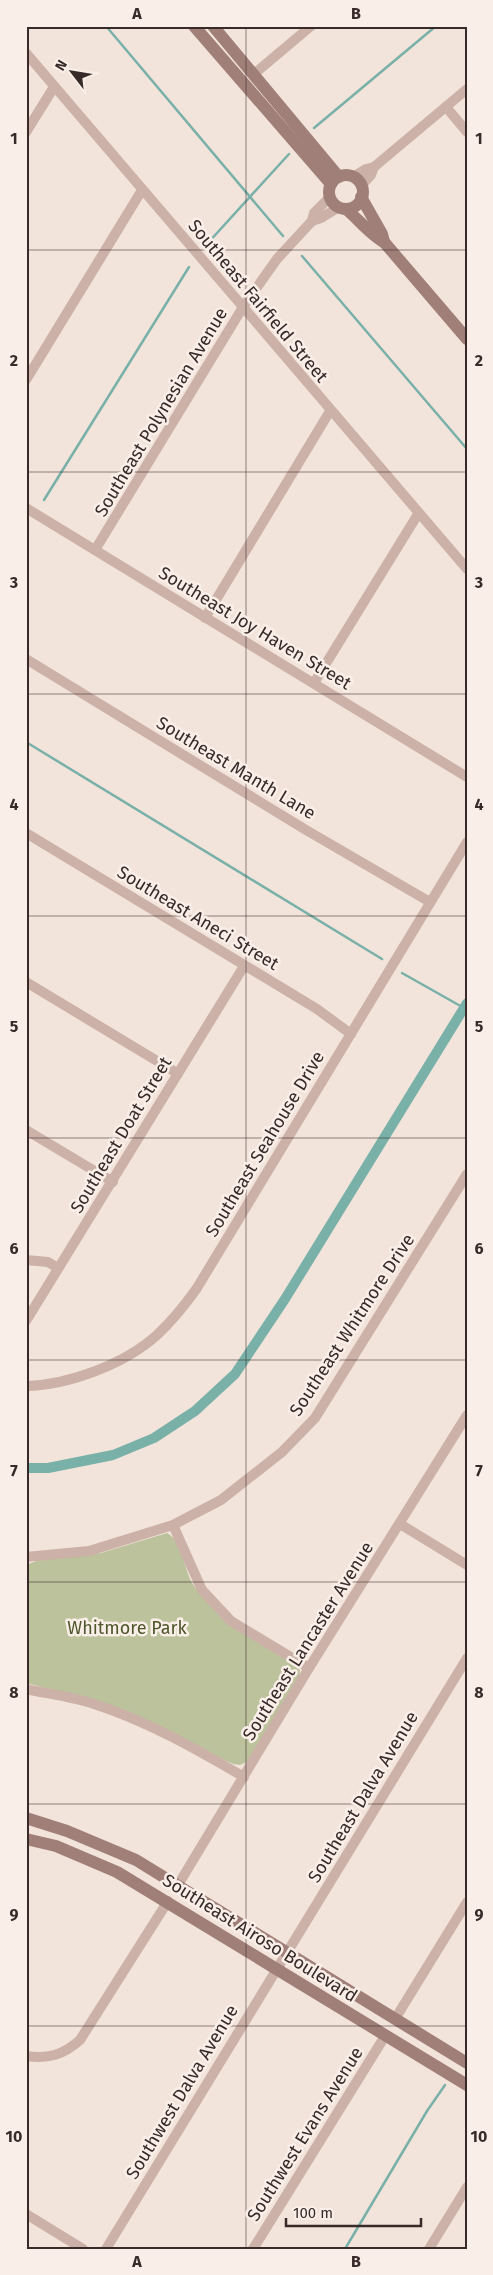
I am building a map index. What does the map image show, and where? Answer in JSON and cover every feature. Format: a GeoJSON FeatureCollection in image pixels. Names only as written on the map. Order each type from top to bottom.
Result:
{"type":"FeatureCollection","features":[{"type":"Feature","properties":{"kind":"main road"},"geometry":{"type":"LineString","coordinates":[[194,26],[335,180],[359,187],[384,242]]}},
{"type":"Feature","properties":{"kind":"main road"},"geometry":{"type":"LineString","coordinates":[[213,26],[254,74],[335,180]]}},
{"type":"Feature","properties":{"kind":"main road"},"geometry":{"type":"LineString","coordinates":[[335,180],[330,197],[365,225],[376,238],[384,242],[467,339]]}},
{"type":"Feature","properties":{"kind":"main road"},"geometry":{"type":"LineString","coordinates":[[342,208],[356,206],[359,187]]}},
{"type":"Feature","properties":{"kind":"main road","name":"Southeast Airoso Boulevard"},"geometry":{"type":"LineString","coordinates":[[26,1818],[100,1844],[136,1860],[467,2063]]}},
{"type":"Feature","properties":{"kind":"main road","name":"Southeast Airoso Boulevard"},"geometry":{"type":"LineString","coordinates":[[26,1839],[56,1846],[117,1872],[168,1901],[467,2086]]}},
{"type":"Feature","properties":{"kind":"street"},"geometry":{"type":"LineString","coordinates":[[254,74],[311,26]]}},
{"type":"Feature","properties":{"kind":"street","name":"Southeast Fairfield Street"},"geometry":{"type":"LineString","coordinates":[[26,53],[244,307],[418,514],[467,569]]}},
{"type":"Feature","properties":{"kind":"street"},"geometry":{"type":"LineString","coordinates":[[26,132],[54,87]]}},
{"type":"Feature","properties":{"kind":"street"},"geometry":{"type":"LineString","coordinates":[[359,187],[371,175],[374,167],[467,89]]}},
{"type":"Feature","properties":{"kind":"street"},"geometry":{"type":"LineString","coordinates":[[446,107],[467,132]]}},
{"type":"Feature","properties":{"kind":"street"},"geometry":{"type":"LineString","coordinates":[[26,380],[142,190]]}},
{"type":"Feature","properties":{"kind":"street","name":"Southeast Polynesian Avenue"},"geometry":{"type":"LineString","coordinates":[[312,221],[314,212],[330,197]]}},
{"type":"Feature","properties":{"kind":"street","name":"Southeast Polynesian Avenue"},"geometry":{"type":"LineString","coordinates":[[95,550],[244,307],[277,259],[312,221],[342,208]]}},
{"type":"Feature","properties":{"kind":"street"},"geometry":{"type":"LineString","coordinates":[[205,618],[330,411]]}},
{"type":"Feature","properties":{"kind":"street","name":"Southeast Joy Haven Street"},"geometry":{"type":"LineString","coordinates":[[26,508],[467,777]]}},
{"type":"Feature","properties":{"kind":"street"},"geometry":{"type":"LineString","coordinates":[[314,683],[418,514]]}},
{"type":"Feature","properties":{"kind":"street","name":"Southeast Manth Lane"},"geometry":{"type":"LineString","coordinates":[[26,659],[357,860],[430,902]]}},
{"type":"Feature","properties":{"kind":"street","name":"Southeast Aneci Street"},"geometry":{"type":"LineString","coordinates":[[26,833],[317,1009],[351,1034]]}},
{"type":"Feature","properties":{"kind":"street","name":"Southeast Seahouse Drive"},"geometry":{"type":"LineString","coordinates":[[26,1386],[58,1382],[107,1366],[156,1336],[177,1315],[197,1288],[467,842]]}},
{"type":"Feature","properties":{"kind":"street","name":"Southeast Doat Street"},"geometry":{"type":"LineString","coordinates":[[26,1321],[244,966]]}},
{"type":"Feature","properties":{"kind":"street"},"geometry":{"type":"LineString","coordinates":[[26,982],[177,1073]]}},
{"type":"Feature","properties":{"kind":"street"},"geometry":{"type":"LineString","coordinates":[[26,1130],[113,1182]]}},
{"type":"Feature","properties":{"kind":"street","name":"Southeast Whitmore Drive"},"geometry":{"type":"LineString","coordinates":[[26,1557],[89,1551],[173,1525],[221,1500],[282,1452],[315,1418],[467,1174]]}},
{"type":"Feature","properties":{"kind":"street"},"geometry":{"type":"LineString","coordinates":[[26,1260],[48,1262],[58,1268]]}},
{"type":"Feature","properties":{"kind":"street","name":"Southeast Lancaster Avenue"},"geometry":{"type":"LineString","coordinates":[[178,1885],[309,1668],[467,1415]]}},
{"type":"Feature","properties":{"kind":"street"},"geometry":{"type":"LineString","coordinates":[[400,1524],[467,1565]]}},
{"type":"Feature","properties":{"kind":"street"},"geometry":{"type":"LineString","coordinates":[[173,1525],[202,1590],[231,1620],[309,1668]]}},
{"type":"Feature","properties":{"kind":"street","name":"Southeast Dalva Avenue"},"geometry":{"type":"LineString","coordinates":[[286,1953],[467,1658]]}},
{"type":"Feature","properties":{"kind":"street"},"geometry":{"type":"LineString","coordinates":[[26,1689],[94,1704],[130,1718],[184,1743],[244,1776]]}},
{"type":"Feature","properties":{"kind":"street"},"geometry":{"type":"LineString","coordinates":[[26,2056],[42,2058],[67,2051],[80,2040],[168,1901]]}},
{"type":"Feature","properties":{"kind":"street"},"geometry":{"type":"LineString","coordinates":[[394,2019],[467,1902]]}},
{"type":"Feature","properties":{"kind":"street","name":"Southwest Dalva Avenue"},"geometry":{"type":"LineString","coordinates":[[106,2249],[286,1953]]}},
{"type":"Feature","properties":{"kind":"street","name":"Southwest Evans Avenue"},"geometry":{"type":"LineString","coordinates":[[254,2249],[385,2036]]}},
{"type":"Feature","properties":{"kind":"street"},"geometry":{"type":"LineString","coordinates":[[429,2249],[467,2187]]}},
{"type":"Feature","properties":{"kind":"street"},"geometry":{"type":"LineString","coordinates":[[26,2214],[83,2249]]}},
{"type":"Feature","properties":{"kind":"green space","name":"Whitmore Park"},"geometry":{"type":"Polygon","coordinates":[[[167,1533],[179,1547],[190,1579],[201,1596],[296,1665],[300,1670],[299,1679],[249,1761],[240,1765],[233,1764],[94,1700],[26,1683],[26,1565],[39,1560],[101,1553],[167,1533]]]}},
{"type":"Feature","properties":{"kind":"waterway"},"geometry":{"type":"LineString","coordinates":[[106,26],[283,236]]}},
{"type":"Feature","properties":{"kind":"waterway"},"geometry":{"type":"LineString","coordinates":[[314,128],[436,26]]}},
{"type":"Feature","properties":{"kind":"waterway"},"geometry":{"type":"LineString","coordinates":[[207,244],[289,154]]}},
{"type":"Feature","properties":{"kind":"waterway"},"geometry":{"type":"LineString","coordinates":[[302,256],[467,449]]}},
{"type":"Feature","properties":{"kind":"waterway"},"geometry":{"type":"LineString","coordinates":[[44,500],[189,267]]}},
{"type":"Feature","properties":{"kind":"waterway"},"geometry":{"type":"LineString","coordinates":[[26,742],[382,959]]}},
{"type":"Feature","properties":{"kind":"waterway"},"geometry":{"type":"LineString","coordinates":[[402,973],[464,1008]]}},
{"type":"Feature","properties":{"kind":"waterway"},"geometry":{"type":"LineString","coordinates":[[26,1468],[48,1468],[113,1455],[154,1438],[195,1411],[235,1374],[285,1299],[467,1003]]}},
{"type":"Feature","properties":{"kind":"waterway"},"geometry":{"type":"LineString","coordinates":[[345,2249],[427,2111],[445,2085]]}}]}
